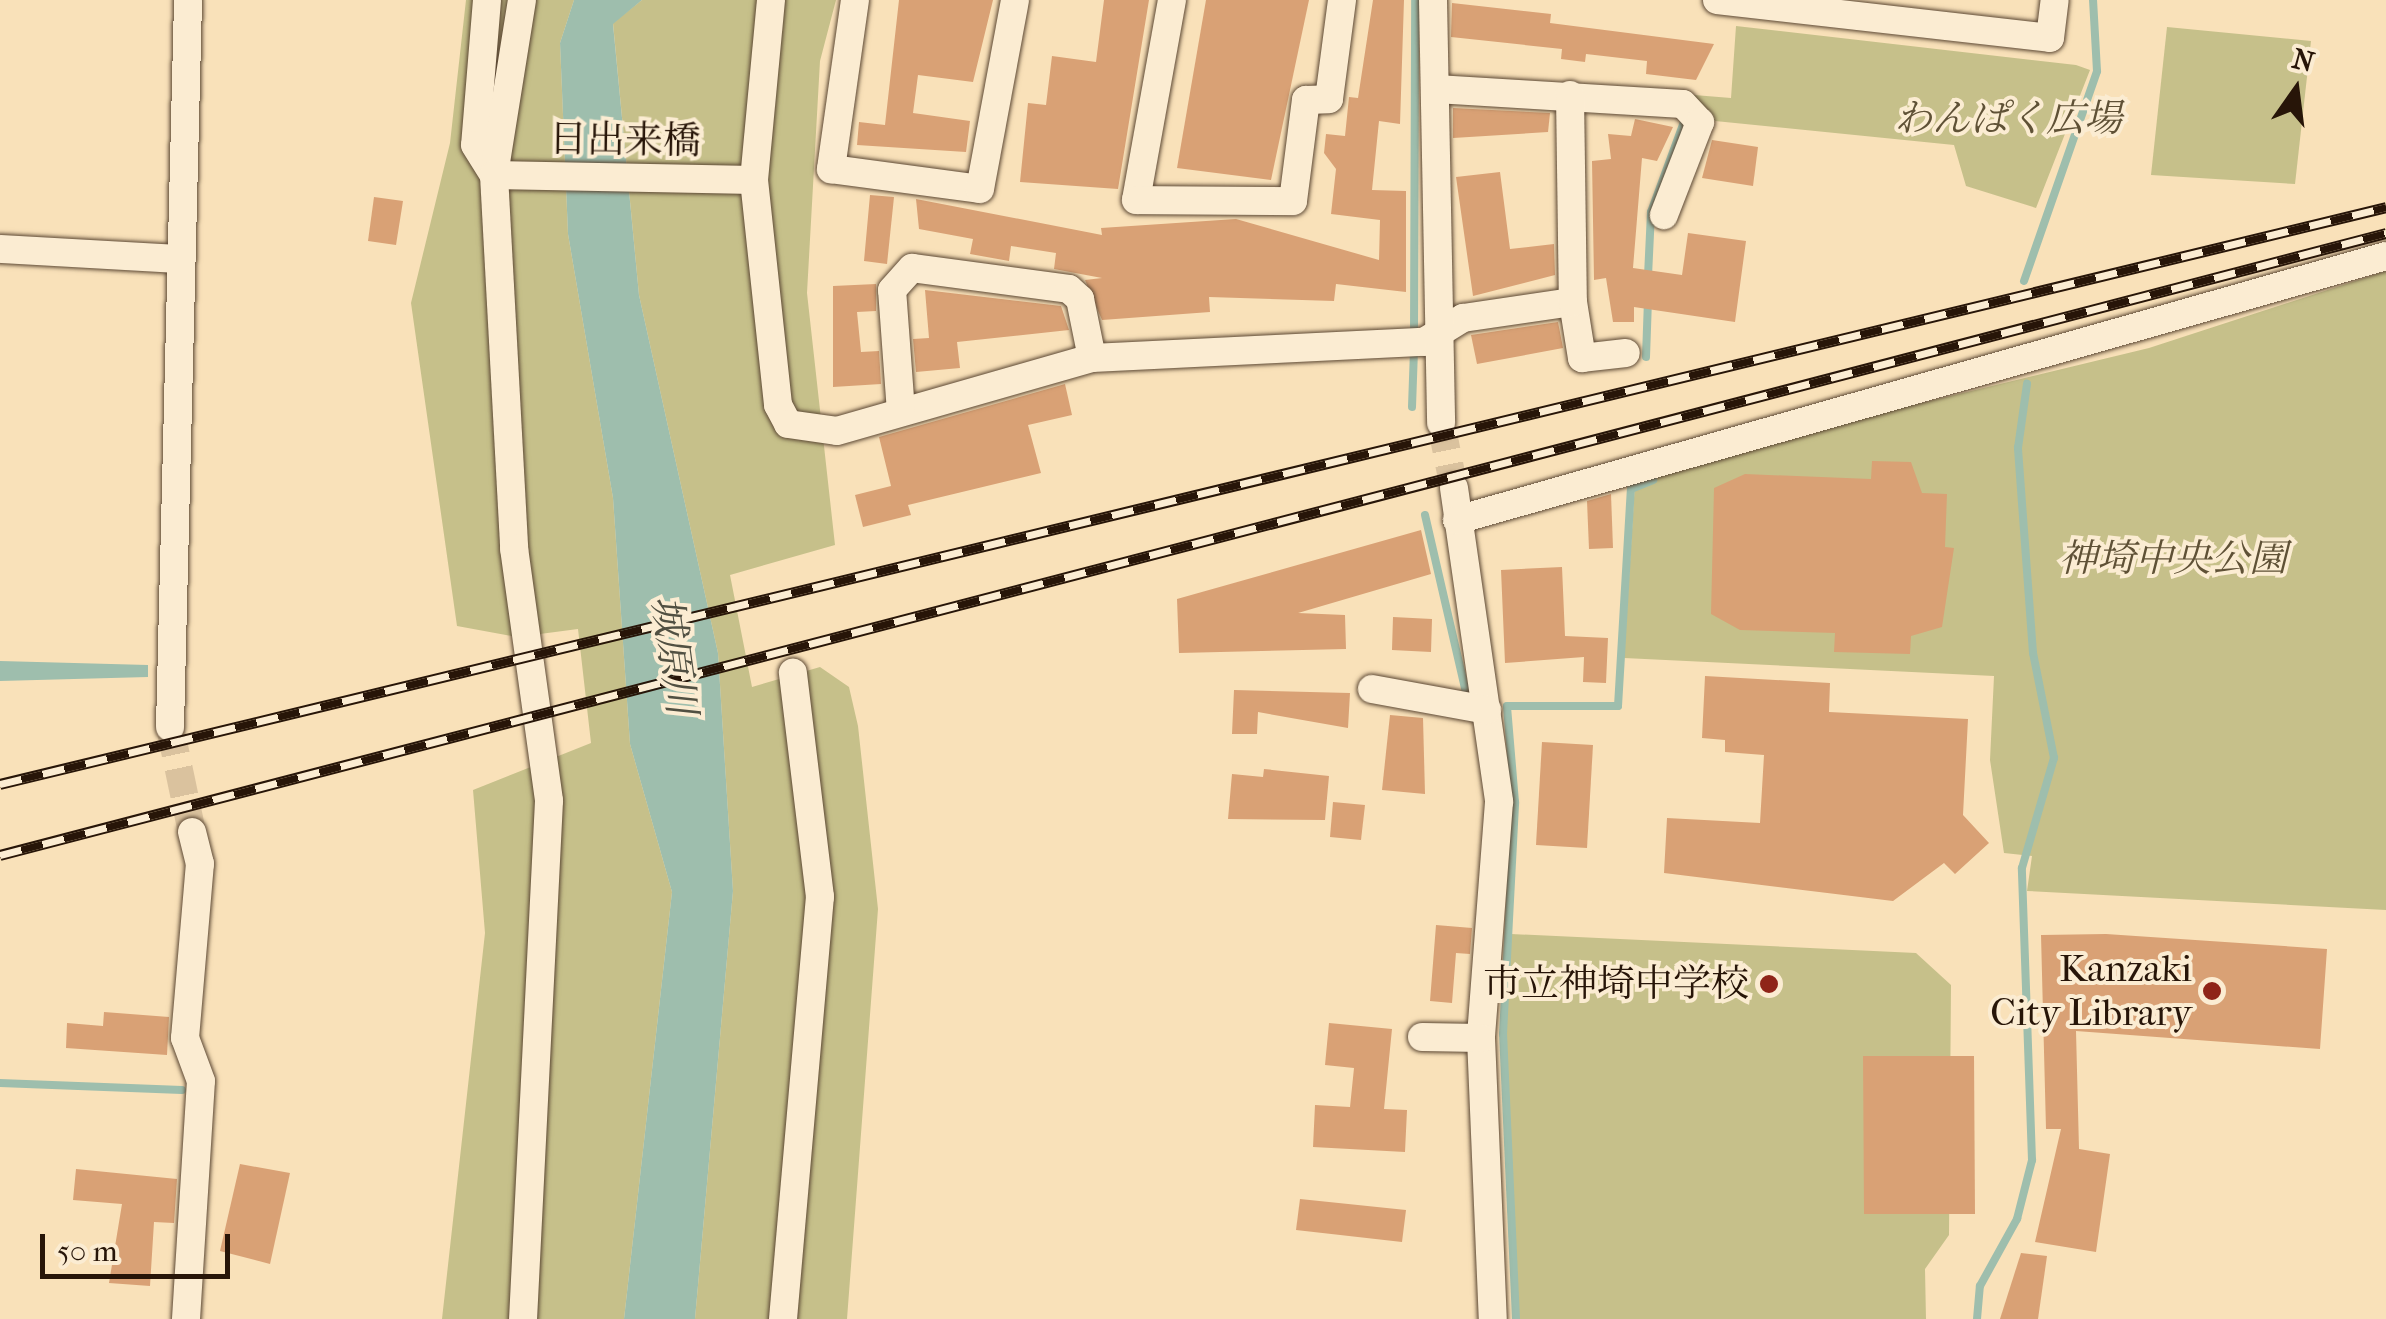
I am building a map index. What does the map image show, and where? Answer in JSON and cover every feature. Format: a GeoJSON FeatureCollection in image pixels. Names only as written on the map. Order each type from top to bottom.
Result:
{"type":"FeatureCollection","features":[{"type":"Feature","properties":{"kind":"street"},"geometry":{"type":"LineString","coordinates":[[170,727],[178,259],[188,0]]}},
{"type":"Feature","properties":{"kind":"street"},"geometry":{"type":"LineString","coordinates":[[487,0],[475,144],[494,175]]}},
{"type":"Feature","properties":{"kind":"street"},"geometry":{"type":"LineString","coordinates":[[522,0],[494,175],[514,548],[550,801],[522,1319]]}},
{"type":"Feature","properties":{"kind":"street"},"geometry":{"type":"LineString","coordinates":[[771,0],[754,180],[778,405],[788,424],[836,431],[1092,358],[1424,337],[1573,302]]}},
{"type":"Feature","properties":{"kind":"street"},"geometry":{"type":"LineString","coordinates":[[855,0],[831,169],[980,188],[1014,0]]}},
{"type":"Feature","properties":{"kind":"street"},"geometry":{"type":"LineString","coordinates":[[1172,0],[1136,200],[1293,201],[1306,100],[1329,100],[1342,0]]}},
{"type":"Feature","properties":{"kind":"street"},"geometry":{"type":"LineString","coordinates":[[1433,0],[1436,89],[1424,337],[1440,423]]}},
{"type":"Feature","properties":{"kind":"street"},"geometry":{"type":"LineString","coordinates":[[1717,0],[1920,11],[2050,38],[2055,0]]}},
{"type":"Feature","properties":{"kind":"street"},"geometry":{"type":"LineString","coordinates":[[1436,89],[1682,104],[1700,122],[1664,214]]}},
{"type":"Feature","properties":{"kind":"street"},"geometry":{"type":"LineString","coordinates":[[1570,95],[1573,302],[1582,358],[1626,352]]}},
{"type":"Feature","properties":{"kind":"street","name":"日出来橋"},"geometry":{"type":"LineString","coordinates":[[494,175],[754,180]]}},
{"type":"Feature","properties":{"kind":"street"},"geometry":{"type":"LineString","coordinates":[[0,249],[178,259]]}},
{"type":"Feature","properties":{"kind":"street"},"geometry":{"type":"LineString","coordinates":[[1457,520],[2386,256]]}},
{"type":"Feature","properties":{"kind":"street"},"geometry":{"type":"LineString","coordinates":[[900,412],[892,290],[912,268],[1070,289],[1080,299],[1092,358]]}},
{"type":"Feature","properties":{"kind":"street"},"geometry":{"type":"LineString","coordinates":[[1454,488],[1499,802],[1481,1038],[1493,1319]]}},
{"type":"Feature","properties":{"kind":"street"},"geometry":{"type":"LineString","coordinates":[[784,1319],[820,897],[793,673]]}},
{"type":"Feature","properties":{"kind":"street"},"geometry":{"type":"LineString","coordinates":[[1372,689],[1486,710]]}},
{"type":"Feature","properties":{"kind":"street"},"geometry":{"type":"LineString","coordinates":[[186,1319],[201,1082],[185,1038],[200,864],[192,832]]}},
{"type":"Feature","properties":{"kind":"street"},"geometry":{"type":"LineString","coordinates":[[1422,1037],[1481,1038]]}},
{"type":"Feature","properties":{"kind":"green space"},"geometry":{"type":"Polygon","coordinates":[[[466,0],[574,0],[560,43],[568,234],[613,498],[630,744],[672,892],[624,1319],[442,1319],[485,933],[473,790],[591,743],[578,629],[517,637],[457,626],[411,303],[450,143],[466,0]]]}},
{"type":"Feature","properties":{"kind":"green space"},"geometry":{"type":"Polygon","coordinates":[[[642,0],[836,0],[820,61],[807,293],[835,545],[730,575],[752,687],[820,667],[849,687],[858,726],[878,909],[847,1319],[695,1319],[733,891],[718,653],[639,295],[613,23],[642,0]]]}},
{"type":"Feature","properties":{"kind":"green space","name":"わんぱく広場"},"geometry":{"type":"Polygon","coordinates":[[[1736,26],[2076,65],[2090,70],[2036,208],[1966,186],[1954,145],[1705,120],[1694,95],[1731,98],[1736,26]]]}},
{"type":"Feature","properties":{"kind":"green space"},"geometry":{"type":"Polygon","coordinates":[[[2167,27],[2311,41],[2295,184],[2151,175],[2167,27]]]}},
{"type":"Feature","properties":{"kind":"green space","name":"神埼中央公園"},"geometry":{"type":"Polygon","coordinates":[[[2386,271],[2386,910],[2027,891],[2032,856],[2004,853],[1990,760],[1994,676],[1624,658],[1635,482],[1670,464],[2149,348],[2386,271]]]}},
{"type":"Feature","properties":{"kind":"green space"},"geometry":{"type":"Polygon","coordinates":[[[1511,934],[1916,953],[1951,985],[1949,1235],[1925,1269],[1926,1319],[1518,1319],[1506,1035],[1511,934]]]}},
{"type":"Feature","properties":{"kind":"water","name":"城原川"},"geometry":{"type":"Polygon","coordinates":[[[574,0],[642,0],[613,24],[639,295],[718,653],[733,891],[695,1319],[624,1319],[672,892],[630,744],[613,498],[568,234],[560,43],[574,0]]]}},
{"type":"Feature","properties":{"kind":"water"},"geometry":{"type":"Polygon","coordinates":[[[0,661],[148,665],[148,677],[0,681],[0,661]]]}},
{"type":"Feature","properties":{"kind":"building"},"geometry":{"type":"Polygon","coordinates":[[[899,0],[993,0],[973,82],[918,75],[913,113],[970,121],[966,152],[857,145],[859,122],[885,125],[899,0]]]}},
{"type":"Feature","properties":{"kind":"building"},"geometry":{"type":"Polygon","coordinates":[[[1104,0],[1149,0],[1118,189],[1020,182],[1028,103],[1046,105],[1052,56],[1096,62],[1104,0]]]}},
{"type":"Feature","properties":{"kind":"building"},"geometry":{"type":"Polygon","coordinates":[[[1206,0],[1309,0],[1271,180],[1177,168],[1206,0]]]}},
{"type":"Feature","properties":{"kind":"building"},"geometry":{"type":"Polygon","coordinates":[[[1373,0],[1404,0],[1400,124],[1379,121],[1372,190],[1406,191],[1406,292],[1336,284],[1334,301],[1209,297],[1210,312],[1102,320],[1085,280],[1102,278],[1054,269],[1056,253],[1011,246],[1009,261],[970,254],[973,239],[919,229],[916,199],[1102,235],[1101,228],[1236,219],[1379,260],[1380,220],[1331,214],[1336,169],[1324,153],[1326,134],[1345,136],[1349,97],[1358,98],[1373,0]]]}},
{"type":"Feature","properties":{"kind":"building"},"geometry":{"type":"Polygon","coordinates":[[[1452,3],[1551,14],[1550,23],[1714,44],[1696,80],[1646,74],[1647,61],[1586,54],[1585,62],[1561,59],[1562,49],[1451,37],[1452,3]]]}},
{"type":"Feature","properties":{"kind":"building"},"geometry":{"type":"Polygon","coordinates":[[[1453,108],[1550,113],[1548,132],[1453,138],[1453,108]]]}},
{"type":"Feature","properties":{"kind":"building"},"geometry":{"type":"Polygon","coordinates":[[[1635,119],[1673,127],[1657,161],[1642,158],[1633,268],[1682,275],[1688,233],[1746,241],[1735,322],[1634,307],[1634,322],[1613,322],[1606,278],[1594,280],[1592,161],[1611,159],[1608,134],[1631,136],[1635,119]]]}},
{"type":"Feature","properties":{"kind":"building"},"geometry":{"type":"Polygon","coordinates":[[[1712,140],[1758,147],[1753,186],[1702,178],[1712,140]]]}},
{"type":"Feature","properties":{"kind":"building"},"geometry":{"type":"Polygon","coordinates":[[[1500,172],[1510,249],[1554,244],[1555,275],[1473,296],[1456,177],[1500,172]]]}},
{"type":"Feature","properties":{"kind":"building"},"geometry":{"type":"Polygon","coordinates":[[[870,195],[894,197],[887,264],[864,261],[870,195]]]}},
{"type":"Feature","properties":{"kind":"building"},"geometry":{"type":"Polygon","coordinates":[[[374,197],[403,201],[396,245],[368,241],[374,197]]]}},
{"type":"Feature","properties":{"kind":"building"},"geometry":{"type":"Polygon","coordinates":[[[876,284],[876,311],[857,312],[861,352],[879,351],[881,384],[833,387],[833,286],[876,284]]]}},
{"type":"Feature","properties":{"kind":"building"},"geometry":{"type":"Polygon","coordinates":[[[925,290],[1061,306],[1069,330],[957,342],[960,368],[916,372],[913,339],[929,338],[925,290]]]}},
{"type":"Feature","properties":{"kind":"building"},"geometry":{"type":"Polygon","coordinates":[[[1558,322],[1563,348],[1477,364],[1471,335],[1558,322]]]}},
{"type":"Feature","properties":{"kind":"building"},"geometry":{"type":"Polygon","coordinates":[[[1065,384],[1072,415],[1028,425],[1041,473],[908,505],[911,515],[863,527],[855,495],[891,486],[879,437],[1065,384]]]}},
{"type":"Feature","properties":{"kind":"building"},"geometry":{"type":"Polygon","coordinates":[[[1872,461],[1911,462],[1922,493],[1947,494],[1945,547],[1954,548],[1942,627],[1911,636],[1910,654],[1834,652],[1835,633],[1740,630],[1711,614],[1714,488],[1745,474],[1871,479],[1872,461]]]}},
{"type":"Feature","properties":{"kind":"building"},"geometry":{"type":"Polygon","coordinates":[[[1611,494],[1613,548],[1589,549],[1587,501],[1611,494]]]}},
{"type":"Feature","properties":{"kind":"building"},"geometry":{"type":"Polygon","coordinates":[[[1421,530],[1431,574],[1298,613],[1345,615],[1346,649],[1179,653],[1177,599],[1421,530]]]}},
{"type":"Feature","properties":{"kind":"building"},"geometry":{"type":"Polygon","coordinates":[[[1562,567],[1565,636],[1608,638],[1606,683],[1583,682],[1584,657],[1505,663],[1501,570],[1562,567]]]}},
{"type":"Feature","properties":{"kind":"building"},"geometry":{"type":"Polygon","coordinates":[[[1393,617],[1432,619],[1431,652],[1392,650],[1393,617]]]}},
{"type":"Feature","properties":{"kind":"building"},"geometry":{"type":"Polygon","coordinates":[[[1705,676],[1830,683],[1829,712],[1968,719],[1963,815],[1989,843],[1955,874],[1944,863],[1893,901],[1664,873],[1667,818],[1760,823],[1764,755],[1725,752],[1725,740],[1702,738],[1705,676]]]}},
{"type":"Feature","properties":{"kind":"building"},"geometry":{"type":"Polygon","coordinates":[[[1234,690],[1350,693],[1348,728],[1258,712],[1257,734],[1232,734],[1234,690]]]}},
{"type":"Feature","properties":{"kind":"building"},"geometry":{"type":"Polygon","coordinates":[[[1390,715],[1423,718],[1425,794],[1382,790],[1390,715]]]}},
{"type":"Feature","properties":{"kind":"building"},"geometry":{"type":"Polygon","coordinates":[[[1542,742],[1593,745],[1587,848],[1536,845],[1542,742]]]}},
{"type":"Feature","properties":{"kind":"building"},"geometry":{"type":"Polygon","coordinates":[[[1264,769],[1329,776],[1325,820],[1228,819],[1232,774],[1263,777],[1264,769]]]}},
{"type":"Feature","properties":{"kind":"building"},"geometry":{"type":"Polygon","coordinates":[[[1333,802],[1365,805],[1361,840],[1330,837],[1333,802]]]}},
{"type":"Feature","properties":{"kind":"building"},"geometry":{"type":"Polygon","coordinates":[[[1436,925],[1472,928],[1470,954],[1456,953],[1452,1003],[1430,1001],[1436,925]]]}},
{"type":"Feature","properties":{"kind":"building"},"geometry":{"type":"Polygon","coordinates":[[[2106,934],[2327,949],[2320,1049],[2076,1031],[2079,1149],[2110,1154],[2096,1252],[2035,1242],[2061,1129],[2046,1129],[2041,935],[2106,934]]]}},
{"type":"Feature","properties":{"kind":"building"},"geometry":{"type":"Polygon","coordinates":[[[104,1012],[169,1017],[167,1055],[66,1048],[67,1023],[103,1026],[104,1012]]]}},
{"type":"Feature","properties":{"kind":"building"},"geometry":{"type":"Polygon","coordinates":[[[1329,1023],[1392,1029],[1384,1109],[1407,1110],[1405,1152],[1313,1147],[1315,1105],[1350,1107],[1354,1068],[1325,1065],[1329,1023]]]}},
{"type":"Feature","properties":{"kind":"building"},"geometry":{"type":"Polygon","coordinates":[[[1863,1056],[1974,1056],[1975,1214],[1864,1214],[1863,1056]]]}},
{"type":"Feature","properties":{"kind":"building"},"geometry":{"type":"Polygon","coordinates":[[[240,1164],[290,1173],[270,1264],[220,1251],[240,1164]]]}},
{"type":"Feature","properties":{"kind":"building"},"geometry":{"type":"Polygon","coordinates":[[[76,1169],[177,1179],[174,1223],[154,1222],[150,1286],[109,1283],[122,1204],[73,1200],[76,1169]]]}},
{"type":"Feature","properties":{"kind":"building"},"geometry":{"type":"Polygon","coordinates":[[[1300,1199],[1406,1210],[1402,1242],[1296,1230],[1300,1199]]]}},
{"type":"Feature","properties":{"kind":"building"},"geometry":{"type":"Polygon","coordinates":[[[2021,1253],[2047,1256],[2038,1319],[2000,1319],[2021,1253]]]}},
{"type":"Feature","properties":{"kind":"waterway"},"geometry":{"type":"LineString","coordinates":[[1414,335],[1415,0]]}},
{"type":"Feature","properties":{"kind":"waterway"},"geometry":{"type":"LineString","coordinates":[[2024,281],[2097,71],[2093,0]]}},
{"type":"Feature","properties":{"kind":"waterway"},"geometry":{"type":"LineString","coordinates":[[1648,276],[1651,212],[1684,122]]}},
{"type":"Feature","properties":{"kind":"waterway"},"geometry":{"type":"LineString","coordinates":[[1646,357],[1648,300]]}},
{"type":"Feature","properties":{"kind":"waterway"},"geometry":{"type":"LineString","coordinates":[[1412,407],[1414,349]]}},
{"type":"Feature","properties":{"kind":"waterway"},"geometry":{"type":"LineString","coordinates":[[1977,1319],[1980,1286],[2017,1219],[2032,1160],[2022,868],[2054,758],[2033,653],[2018,448],[2027,384]]}},
{"type":"Feature","properties":{"kind":"waterway"},"geometry":{"type":"LineString","coordinates":[[1516,1319],[1503,1034],[1515,802],[1507,706],[1618,706],[1631,489],[1653,480]]}},
{"type":"Feature","properties":{"kind":"waterway"},"geometry":{"type":"LineString","coordinates":[[1425,515],[1466,693]]}},
{"type":"Feature","properties":{"kind":"waterway"},"geometry":{"type":"LineString","coordinates":[[0,1083],[182,1090]]}},
{"type":"Feature","properties":{"kind":"tunnel"},"geometry":{"type":"LineString","coordinates":[[1441,423],[1454,488]]}},
{"type":"Feature","properties":{"kind":"tunnel"},"geometry":{"type":"LineString","coordinates":[[170,727],[192,832]]}},
{"type":"Feature","properties":{"kind":"railway"},"geometry":{"type":"LineString","coordinates":[[0,784],[2386,207]]}},
{"type":"Feature","properties":{"kind":"railway"},"geometry":{"type":"LineString","coordinates":[[0,855],[2386,233]]}},
{"type":"Feature","properties":{"kind":"place","name":"市立神埼中学校"},"geometry":{"type":"Point","coordinates":[1769,984]}},
{"type":"Feature","properties":{"kind":"place","name":"Kanzaki City Library"},"geometry":{"type":"Point","coordinates":[2212,991]}}]}
